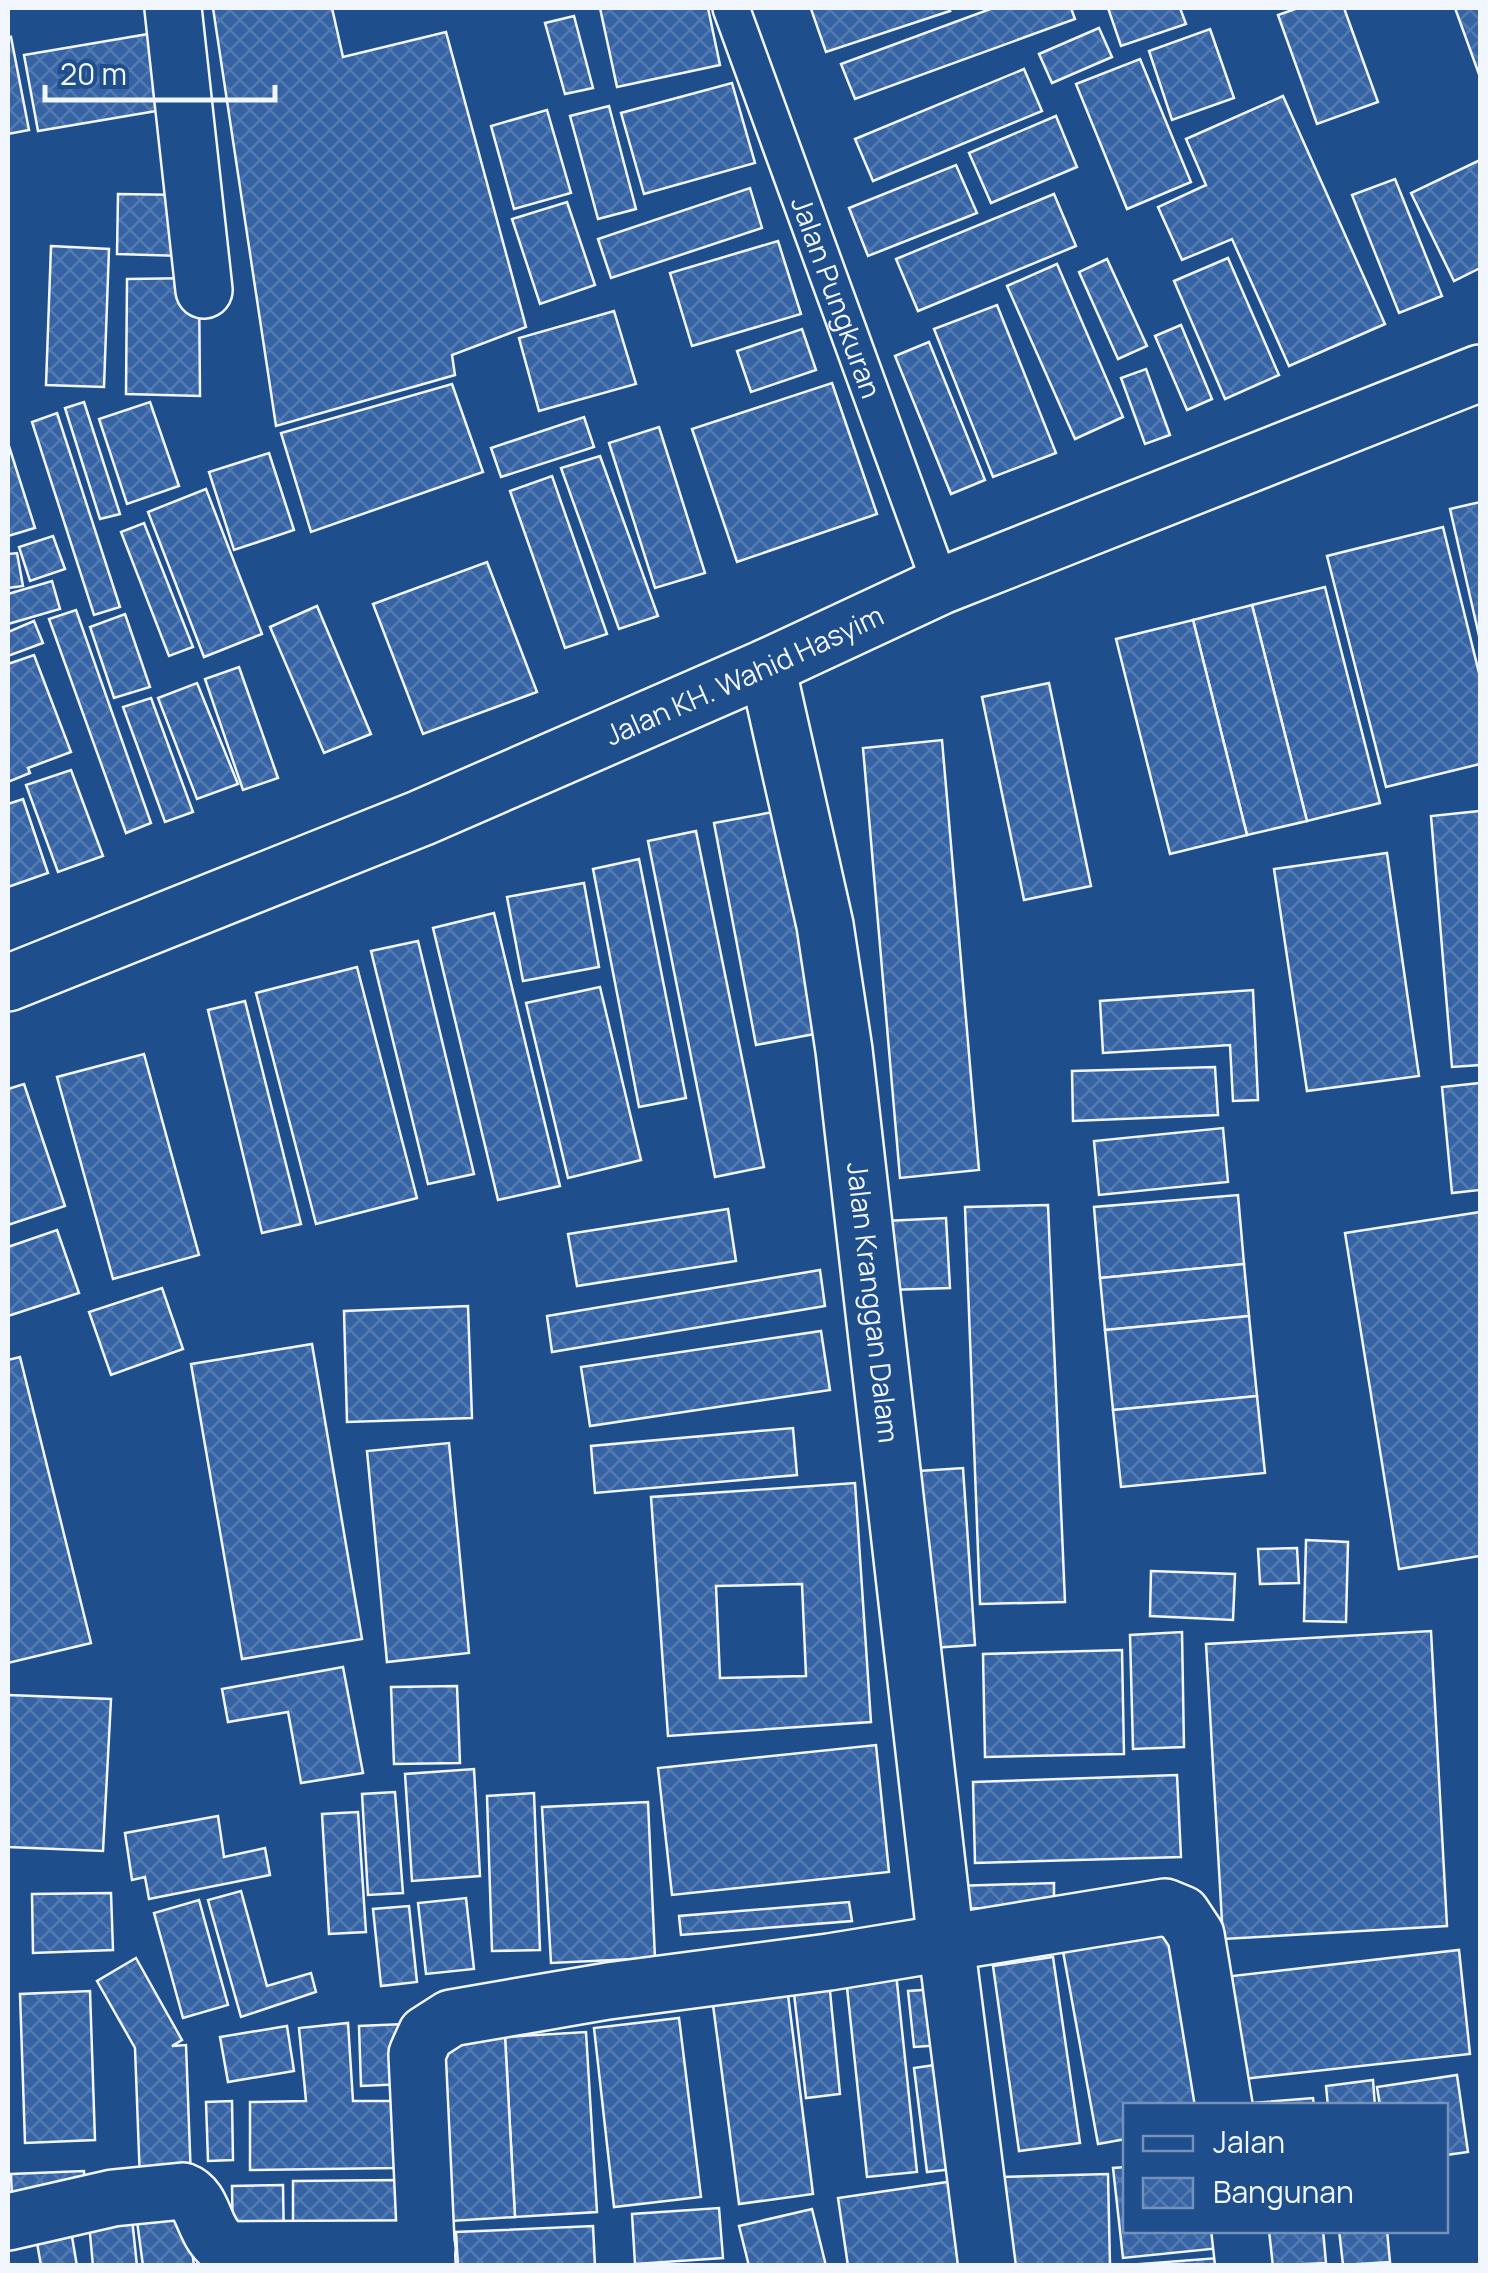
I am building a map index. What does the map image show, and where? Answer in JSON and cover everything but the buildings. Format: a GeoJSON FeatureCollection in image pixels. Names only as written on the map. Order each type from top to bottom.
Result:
{"type":"FeatureCollection","features":[{"type":"Feature","properties":{"kind":"street"},"geometry":{"type":"LineString","coordinates":[[173,8],[204,290]]}},
{"type":"Feature","properties":{"kind":"street","name":"Jalan KH. Wahid Hasyim"},"geometry":{"type":"LineString","coordinates":[[8,984],[420,818],[768,668],[941,586],[1480,372]]}},
{"type":"Feature","properties":{"kind":"street","name":"Jalan Kranggan Dalam"},"geometry":{"type":"LineString","coordinates":[[768,668],[825,925],[844,1050],[946,1942],[988,2266]]}},
{"type":"Feature","properties":{"kind":"street"},"geometry":{"type":"LineString","coordinates":[[21,2235],[113,2198],[183,2192],[194,2196],[215,2242],[229,2250],[427,2257],[417,2054],[426,2034],[451,2018],[1165,1907],[1182,1914],[1196,1935],[1224,2103]]}},
{"type":"Feature","properties":{"kind":"street"},"geometry":{"type":"LineString","coordinates":[[1240,2233],[1244,2266]]}},
{"type":"Feature","properties":{"kind":"lane","name":"Jalan Pungkuran"},"geometry":{"type":"LineString","coordinates":[[730,8],[941,586]]}}]}
